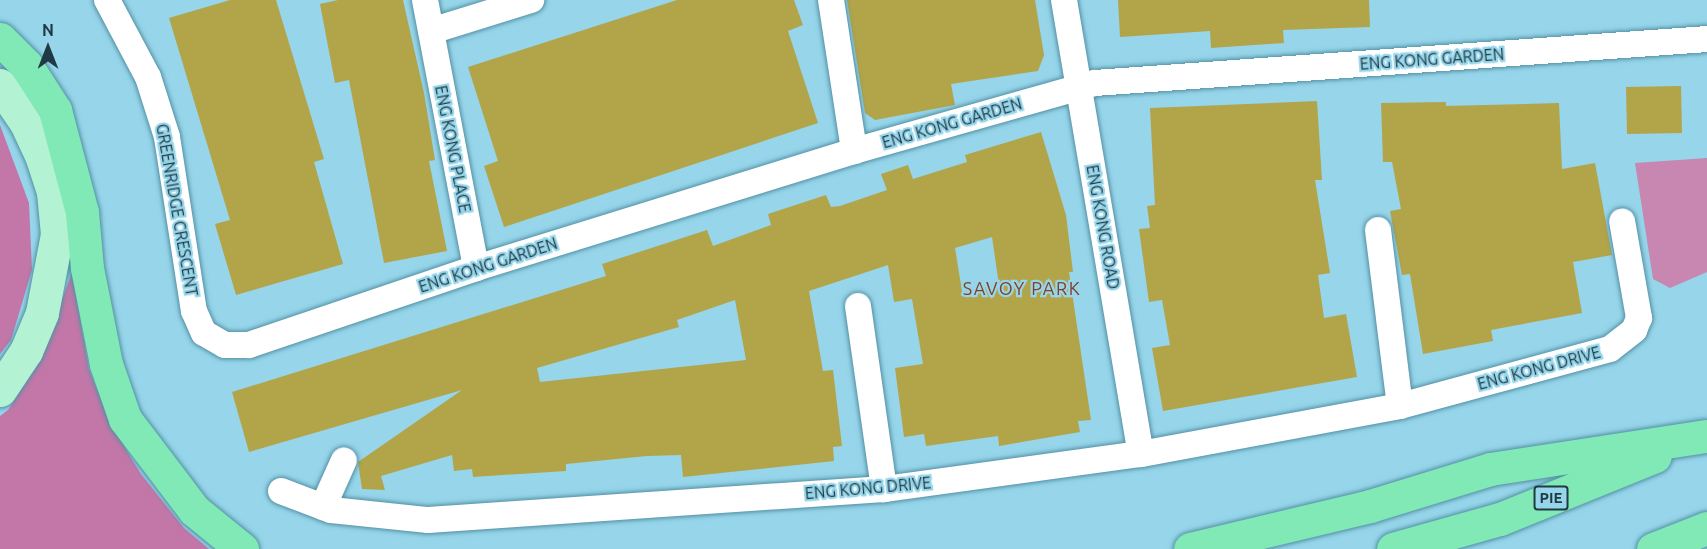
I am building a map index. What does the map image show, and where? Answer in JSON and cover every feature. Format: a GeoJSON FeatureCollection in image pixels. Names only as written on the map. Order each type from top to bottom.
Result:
{"type":"FeatureCollection","features":[{"type":"Feature","properties":{"kind":"highway"},"geometry":{"type":"LineString","coordinates":[[0,39],[26,65],[55,110],[82,212],[87,268],[106,364],[125,418],[194,510],[242,549]]}},
{"type":"Feature","properties":{"kind":"highway"},"geometry":{"type":"LineString","coordinates":[[1190,549],[1370,506],[1490,469],[1706,435]]}},
{"type":"Feature","properties":{"kind":"highway","name":"PIE"},"geometry":{"type":"LineString","coordinates":[[1393,549],[1500,519],[1706,435]]}},
{"type":"Feature","properties":{"kind":"highway"},"geometry":{"type":"LineString","coordinates":[[1653,549],[1707,528]]}},
{"type":"Feature","properties":{"kind":"main road"},"geometry":{"type":"LineString","coordinates":[[0,84],[26,123],[42,159],[53,192],[57,234],[42,313],[26,351],[0,390]]}},
{"type":"Feature","properties":{"kind":"street","name":"GREENRIDGE CRESCENT"},"geometry":{"type":"LineString","coordinates":[[107,0],[148,77],[167,137],[194,311],[204,333],[225,345]]}},
{"type":"Feature","properties":{"kind":"street","name":"ENG KONG PLACE"},"geometry":{"type":"LineString","coordinates":[[425,0],[476,268]]}},
{"type":"Feature","properties":{"kind":"street"},"geometry":{"type":"LineString","coordinates":[[431,31],[531,0]]}},
{"type":"Feature","properties":{"kind":"street"},"geometry":{"type":"LineString","coordinates":[[831,0],[854,151]]}},
{"type":"Feature","properties":{"kind":"street","name":"ENG KONG ROAD"},"geometry":{"type":"LineString","coordinates":[[1064,0],[1141,454]]}},
{"type":"Feature","properties":{"kind":"street","name":"ENG KONG GARDEN"},"geometry":{"type":"LineString","coordinates":[[225,345],[249,345],[476,268],[854,151],[1078,87],[1707,39]]}},
{"type":"Feature","properties":{"kind":"street","name":"ENG KONG DRIVE"},"geometry":{"type":"LineString","coordinates":[[281,491],[327,508],[428,520],[884,489],[1141,454],[1400,406],[1610,349],[1634,330],[1639,318],[1622,221]]}},
{"type":"Feature","properties":{"kind":"street"},"geometry":{"type":"LineString","coordinates":[[1378,230],[1400,406]]}},
{"type":"Feature","properties":{"kind":"street"},"geometry":{"type":"LineString","coordinates":[[858,306],[884,489]]}},
{"type":"Feature","properties":{"kind":"street"},"geometry":{"type":"LineString","coordinates":[[327,508],[344,460]]}},
{"type":"Feature","properties":{"kind":"shaded area"},"geometry":{"type":"Polygon","coordinates":[[[0,125],[29,203],[32,270],[11,340],[0,354],[0,125]]]}},
{"type":"Feature","properties":{"kind":"shaded area"},"geometry":{"type":"Polygon","coordinates":[[[1707,158],[1707,272],[1670,288],[1653,279],[1635,163],[1707,158]]]}},
{"type":"Feature","properties":{"kind":"shaded area"},"geometry":{"type":"Polygon","coordinates":[[[72,272],[89,369],[111,425],[141,474],[184,528],[209,549],[0,549],[0,416],[8,410],[42,356],[72,272]]]}},
{"type":"Feature","properties":{"kind":"building"},"geometry":{"type":"Polygon","coordinates":[[[230,0],[276,0],[324,159],[314,162],[343,264],[236,295],[215,224],[230,220],[169,18],[230,0]]]}},
{"type":"Feature","properties":{"kind":"building"},"geometry":{"type":"Polygon","coordinates":[[[338,0],[403,0],[424,93],[435,160],[429,161],[447,251],[384,263],[349,80],[335,83],[320,4],[338,0]]]}},
{"type":"Feature","properties":{"kind":"building"},"geometry":{"type":"Polygon","coordinates":[[[677,0],[794,0],[803,25],[788,31],[818,123],[504,227],[484,166],[498,161],[468,67],[677,0]]]}},
{"type":"Feature","properties":{"kind":"building"},"geometry":{"type":"Polygon","coordinates":[[[847,0],[1035,0],[1044,55],[1038,71],[951,84],[955,105],[875,120],[865,113],[847,0]]]}},
{"type":"Feature","properties":{"kind":"building"},"geometry":{"type":"Polygon","coordinates":[[[1118,0],[1369,0],[1370,27],[1283,30],[1284,43],[1211,48],[1210,31],[1120,37],[1118,0]]]}},
{"type":"Feature","properties":{"kind":"building"},"geometry":{"type":"Polygon","coordinates":[[[1681,86],[1682,133],[1627,134],[1626,87],[1681,86]]]}},
{"type":"Feature","properties":{"kind":"building"},"geometry":{"type":"Polygon","coordinates":[[[1317,101],[1322,180],[1315,180],[1330,273],[1318,275],[1324,318],[1346,314],[1357,377],[1163,411],[1152,348],[1170,345],[1162,300],[1149,302],[1139,229],[1150,228],[1147,206],[1155,205],[1150,108],[1317,101]]]}},
{"type":"Feature","properties":{"kind":"building"},"geometry":{"type":"Polygon","coordinates":[[[1446,102],[1446,106],[1559,103],[1562,169],[1595,163],[1612,255],[1573,262],[1582,313],[1491,330],[1493,341],[1423,354],[1410,274],[1402,275],[1390,211],[1401,209],[1392,162],[1383,162],[1381,103],[1446,102]]]}},
{"type":"Feature","properties":{"kind":"building"},"geometry":{"type":"Polygon","coordinates":[[[1041,132],[1066,215],[1073,272],[1069,272],[1091,420],[1078,421],[1080,432],[999,446],[998,436],[926,446],[924,434],[904,437],[895,368],[923,364],[912,299],[894,302],[888,265],[809,291],[823,371],[833,370],[842,446],[833,447],[834,461],[683,477],[681,455],[647,456],[566,464],[566,471],[473,477],[472,469],[454,471],[452,455],[381,476],[385,490],[362,489],[358,462],[462,390],[249,452],[232,392],[606,276],[602,264],[707,230],[713,246],[771,225],[768,214],[826,195],[831,207],[840,206],[887,190],[881,174],[908,165],[913,179],[967,162],[965,155],[1041,132]],[[992,237],[955,248],[962,291],[999,285],[992,237]],[[735,300],[677,320],[679,327],[537,368],[540,382],[746,360],[735,300]]]}},
{"type":"Feature","properties":{"kind":"district","name":"SAVOY PARK"},"geometry":{"type":"Point","coordinates":[1022,288]}}]}
